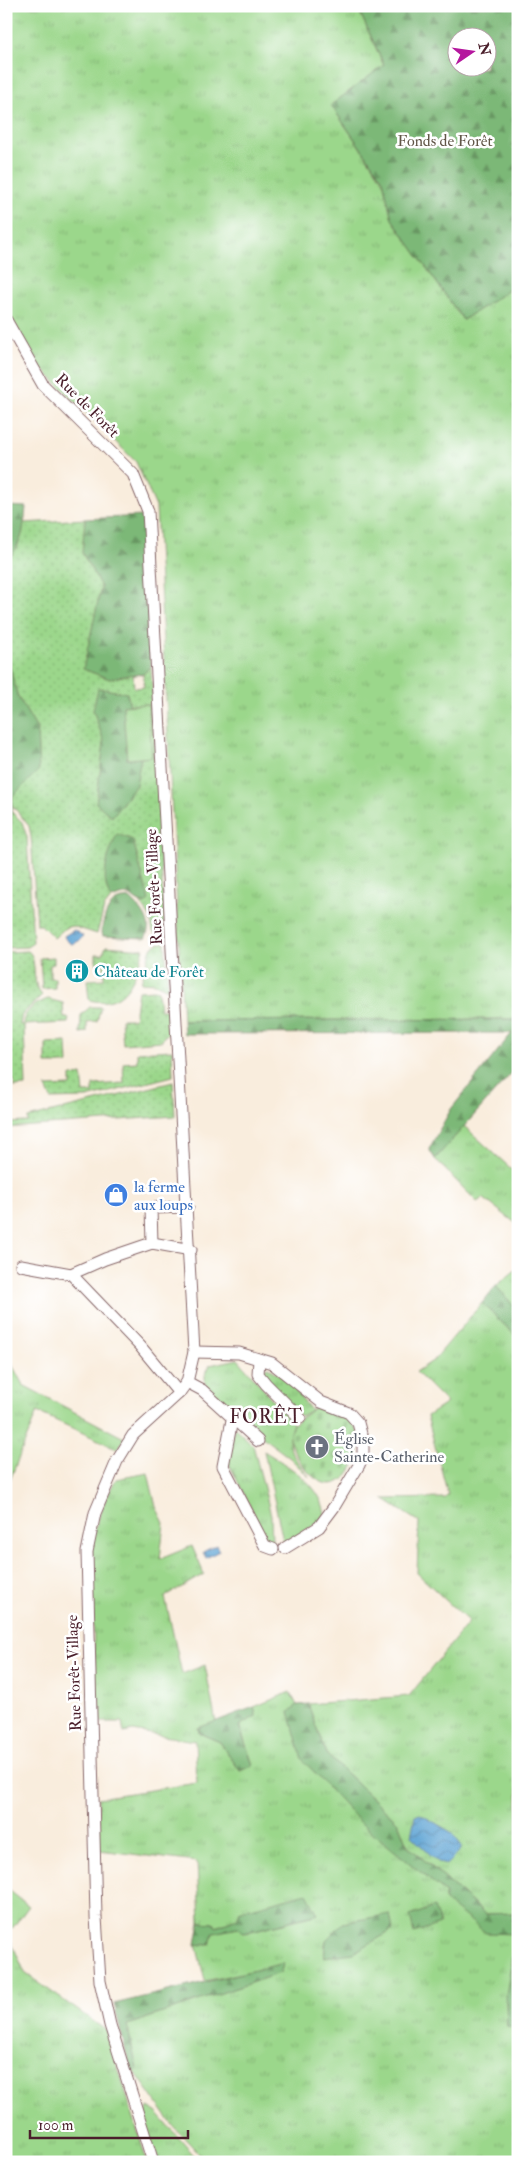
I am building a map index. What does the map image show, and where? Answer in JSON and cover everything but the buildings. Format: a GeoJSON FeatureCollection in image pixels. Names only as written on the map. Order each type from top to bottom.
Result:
{"type":"FeatureCollection","features":[{"type":"Feature","properties":{"kind":"street","name":"Rue de Forêt"},"geometry":{"type":"LineString","coordinates":[[6,320],[43,385],[133,474],[148,511]]}},
{"type":"Feature","properties":{"kind":"street","name":"Rue Forêt-Village"},"geometry":{"type":"LineString","coordinates":[[148,511],[188,1207],[194,1352],[188,1382],[179,1393],[133,1435],[117,1461],[106,1486],[89,1536],[87,1596],[96,1918],[100,1982],[110,2025],[153,2162]]}},
{"type":"Feature","properties":{"kind":"street"},"geometry":{"type":"LineString","coordinates":[[152,1243],[151,1208],[188,1207]]}},
{"type":"Feature","properties":{"kind":"street"},"geometry":{"type":"LineString","coordinates":[[21,1265],[71,1274],[105,1259],[152,1243],[190,1250]]}},
{"type":"Feature","properties":{"kind":"street"},"geometry":{"type":"LineString","coordinates":[[71,1274],[140,1346],[179,1393]]}},
{"type":"Feature","properties":{"kind":"street"},"geometry":{"type":"LineString","coordinates":[[194,1352],[239,1353],[272,1362],[321,1402],[349,1412],[358,1423],[363,1441],[363,1455],[334,1507],[319,1527],[279,1549],[265,1546],[223,1466],[232,1420]]}},
{"type":"Feature","properties":{"kind":"street"},"geometry":{"type":"LineString","coordinates":[[259,1360],[258,1374],[275,1395],[300,1418]]}},
{"type":"Feature","properties":{"kind":"street"},"geometry":{"type":"LineString","coordinates":[[188,1382],[202,1390],[232,1420],[258,1441]]}},
{"type":"Feature","properties":{"kind":"green space"},"geometry":{"type":"Polygon","coordinates":[[[6,6],[357,6],[384,66],[331,105],[383,181],[392,219],[463,320],[518,284],[518,1019],[183,1021],[156,507],[136,462],[30,357],[6,306],[6,6]]]}},
{"type":"Feature","properties":{"kind":"green space","name":"Fonds de Forêt"},"geometry":{"type":"Polygon","coordinates":[[[357,6],[518,6],[518,284],[463,320],[392,219],[383,180],[331,105],[384,65],[357,6]]]}},
{"type":"Feature","properties":{"kind":"green space"},"geometry":{"type":"Polygon","coordinates":[[[6,506],[26,507],[19,543],[6,561],[6,506]]]}},
{"type":"Feature","properties":{"kind":"green space"},"geometry":{"type":"Polygon","coordinates":[[[143,516],[151,667],[143,674],[109,679],[83,669],[101,587],[82,553],[85,519],[143,516]]]}},
{"type":"Feature","properties":{"kind":"green space"},"geometry":{"type":"Polygon","coordinates":[[[85,519],[82,553],[101,587],[83,669],[109,679],[133,674],[134,688],[144,687],[143,674],[151,667],[165,937],[160,937],[153,932],[150,917],[140,902],[145,904],[149,900],[133,840],[117,834],[108,858],[105,875],[107,891],[111,899],[104,908],[97,934],[72,926],[65,928],[54,938],[41,925],[37,925],[29,826],[12,805],[13,796],[39,770],[37,729],[18,697],[7,656],[11,626],[6,619],[6,561],[19,544],[24,523],[85,519]],[[98,688],[93,710],[104,742],[96,803],[112,817],[136,785],[141,758],[152,757],[148,704],[130,705],[127,693],[98,688]]]}},
{"type":"Feature","properties":{"kind":"green space"},"geometry":{"type":"Polygon","coordinates":[[[6,619],[11,626],[7,656],[18,697],[37,729],[39,770],[13,796],[10,834],[6,840],[6,619]]]}},
{"type":"Feature","properties":{"kind":"green space"},"geometry":{"type":"Polygon","coordinates":[[[98,688],[127,693],[130,705],[123,706],[127,759],[141,758],[136,785],[112,817],[96,803],[104,742],[93,710],[98,688]]]}},
{"type":"Feature","properties":{"kind":"green space"},"geometry":{"type":"Polygon","coordinates":[[[148,704],[152,757],[127,759],[123,706],[148,704]]]}},
{"type":"Feature","properties":{"kind":"green space"},"geometry":{"type":"Polygon","coordinates":[[[12,812],[22,822],[27,837],[33,943],[27,947],[6,948],[6,840],[10,834],[12,812]]]}},
{"type":"Feature","properties":{"kind":"green space"},"geometry":{"type":"Polygon","coordinates":[[[117,833],[133,840],[149,900],[145,904],[128,895],[111,899],[107,891],[106,866],[117,833]]]}},
{"type":"Feature","properties":{"kind":"green space"},"geometry":{"type":"Polygon","coordinates":[[[130,898],[142,911],[147,921],[148,932],[145,938],[103,936],[103,923],[111,905],[118,900],[130,898]]]}},
{"type":"Feature","properties":{"kind":"green space"},"geometry":{"type":"Polygon","coordinates":[[[159,943],[165,943],[168,989],[155,983],[141,982],[151,948],[159,943]]]}},
{"type":"Feature","properties":{"kind":"green space"},"geometry":{"type":"Polygon","coordinates":[[[106,946],[144,949],[133,980],[121,995],[112,1000],[102,1002],[89,1000],[87,980],[104,979],[104,963],[96,963],[96,954],[103,954],[106,946]]]}},
{"type":"Feature","properties":{"kind":"green space"},"geometry":{"type":"Polygon","coordinates":[[[28,951],[33,959],[36,984],[42,995],[22,1015],[20,1025],[23,1025],[25,1016],[31,1008],[48,999],[63,1003],[64,1018],[69,1018],[68,1023],[24,1025],[26,1086],[14,1087],[14,1080],[6,1081],[6,952],[28,951]]]}},
{"type":"Feature","properties":{"kind":"green space"},"geometry":{"type":"Polygon","coordinates":[[[54,957],[54,964],[50,965],[50,978],[55,978],[55,988],[42,989],[40,958],[54,957]]]}},
{"type":"Feature","properties":{"kind":"green space"},"geometry":{"type":"Polygon","coordinates":[[[138,991],[158,991],[160,1010],[169,1010],[171,1033],[164,1036],[162,1041],[123,1044],[121,1019],[134,1019],[138,991]]]}},
{"type":"Feature","properties":{"kind":"green space"},"geometry":{"type":"Polygon","coordinates":[[[90,1007],[101,1007],[97,1021],[87,1022],[87,1032],[80,1033],[81,1015],[90,1007]]]}},
{"type":"Feature","properties":{"kind":"green space"},"geometry":{"type":"Polygon","coordinates":[[[518,1019],[518,1066],[435,1159],[429,1149],[451,1109],[512,1033],[184,1034],[183,1021],[518,1019]]]}},
{"type":"Feature","properties":{"kind":"green space"},"geometry":{"type":"Polygon","coordinates":[[[67,1042],[68,1064],[46,1064],[46,1043],[67,1042]]]}},
{"type":"Feature","properties":{"kind":"green space"},"geometry":{"type":"Polygon","coordinates":[[[172,1050],[173,1076],[87,1098],[51,1099],[46,1087],[71,1086],[71,1076],[82,1075],[84,1093],[93,1093],[93,1085],[124,1083],[123,1063],[137,1062],[137,1052],[172,1050]]]}},
{"type":"Feature","properties":{"kind":"green space"},"geometry":{"type":"Polygon","coordinates":[[[173,1082],[175,1116],[6,1128],[6,1123],[28,1122],[28,1118],[173,1082]]]}},
{"type":"Feature","properties":{"kind":"green space"},"geometry":{"type":"Polygon","coordinates":[[[464,1126],[518,1175],[518,1225],[483,1198],[477,1202],[435,1159],[464,1126]]]}},
{"type":"Feature","properties":{"kind":"green space"},"geometry":{"type":"Polygon","coordinates":[[[518,1268],[518,1311],[496,1286],[518,1268]]]}},
{"type":"Feature","properties":{"kind":"green space"},"geometry":{"type":"Polygon","coordinates":[[[496,1286],[518,1311],[518,1338],[482,1303],[496,1286]]]}},
{"type":"Feature","properties":{"kind":"green space"},"geometry":{"type":"Polygon","coordinates":[[[482,1303],[518,1338],[518,1913],[485,1914],[407,1845],[398,1822],[326,1754],[308,1704],[409,1696],[469,1622],[417,1573],[419,1522],[383,1499],[445,1498],[448,1495],[427,1416],[447,1403],[416,1372],[434,1360],[482,1303]]]}},
{"type":"Feature","properties":{"kind":"green space"},"geometry":{"type":"Polygon","coordinates":[[[6,1320],[9,1324],[10,1361],[23,1385],[124,1438],[118,1449],[37,1412],[6,1490],[6,1320]]]}},
{"type":"Feature","properties":{"kind":"green space"},"geometry":{"type":"Polygon","coordinates":[[[238,1359],[293,1424],[290,1432],[290,1446],[295,1458],[309,1477],[290,1458],[242,1422],[205,1384],[205,1375],[210,1365],[238,1359]]]}},
{"type":"Feature","properties":{"kind":"green space"},"geometry":{"type":"Polygon","coordinates":[[[268,1367],[287,1380],[311,1410],[301,1416],[269,1385],[261,1370],[268,1367]]]}},
{"type":"Feature","properties":{"kind":"green space"},"geometry":{"type":"Polygon","coordinates":[[[317,1406],[348,1420],[359,1434],[359,1449],[354,1465],[350,1472],[339,1482],[330,1484],[314,1478],[301,1463],[289,1438],[293,1424],[317,1406]]]}},
{"type":"Feature","properties":{"kind":"green space"},"geometry":{"type":"Polygon","coordinates":[[[234,1427],[253,1445],[271,1515],[272,1541],[268,1542],[228,1462],[234,1427]]]}},
{"type":"Feature","properties":{"kind":"green space"},"geometry":{"type":"Polygon","coordinates":[[[264,1451],[293,1470],[310,1485],[322,1503],[325,1514],[317,1524],[286,1541],[283,1541],[264,1451]]]}},
{"type":"Feature","properties":{"kind":"green space"},"geometry":{"type":"Polygon","coordinates":[[[148,1473],[156,1507],[164,1523],[160,1559],[192,1546],[204,1574],[165,1597],[182,1674],[205,1665],[216,1723],[198,1728],[199,1733],[220,1742],[240,1771],[253,1765],[239,1725],[256,1716],[254,1707],[290,1692],[297,1705],[290,1712],[446,1893],[444,1900],[516,1934],[506,1998],[507,2026],[518,2028],[518,2162],[207,2162],[174,2127],[135,2072],[137,2069],[127,2025],[279,1973],[284,1964],[205,1981],[196,1944],[210,1945],[212,1933],[238,1928],[243,1933],[318,1914],[237,1919],[216,1927],[214,1923],[200,1922],[197,1862],[99,1850],[98,1798],[197,1783],[195,1741],[133,1731],[124,1733],[122,1722],[96,1722],[91,1539],[106,1498],[116,1479],[148,1473]],[[390,1915],[343,1923],[326,1940],[324,1957],[390,1915]]]}},
{"type":"Feature","properties":{"kind":"green space"},"geometry":{"type":"Polygon","coordinates":[[[308,1704],[326,1754],[398,1822],[407,1845],[485,1914],[518,1913],[518,2028],[507,2026],[506,1998],[515,1934],[486,1933],[444,1900],[446,1893],[363,1825],[302,1759],[289,1712],[297,1705],[308,1704]]]}},
{"type":"Feature","properties":{"kind":"green space"},"geometry":{"type":"Polygon","coordinates":[[[254,1707],[256,1716],[239,1726],[253,1765],[240,1771],[220,1742],[199,1733],[198,1728],[254,1707]]]}},
{"type":"Feature","properties":{"kind":"green space"},"geometry":{"type":"Polygon","coordinates":[[[6,1888],[29,1906],[8,1934],[25,1973],[107,2031],[147,2162],[6,2162],[6,1888]]]}},
{"type":"Feature","properties":{"kind":"green space"},"geometry":{"type":"Polygon","coordinates":[[[307,1893],[318,1914],[243,1933],[238,1928],[213,1933],[210,1945],[196,1944],[200,1922],[214,1923],[216,1927],[237,1919],[240,1911],[307,1893]]]}},
{"type":"Feature","properties":{"kind":"green space"},"geometry":{"type":"Polygon","coordinates":[[[434,1907],[440,1924],[414,1933],[410,1916],[434,1907]]]}},
{"type":"Feature","properties":{"kind":"green space"},"geometry":{"type":"Polygon","coordinates":[[[390,1914],[393,1930],[353,1953],[324,1957],[326,1940],[343,1923],[390,1914]]]}},
{"type":"Feature","properties":{"kind":"green space"},"geometry":{"type":"Polygon","coordinates":[[[284,1963],[280,1973],[127,2025],[137,2069],[135,2072],[131,2072],[114,2004],[284,1963]]]}},
{"type":"Feature","properties":{"kind":"green space"},"geometry":{"type":"Polygon","coordinates":[[[148,2108],[156,2112],[200,2162],[159,2162],[147,2128],[146,2114],[148,2108]]]}},
{"type":"Feature","properties":{"kind":"water"},"geometry":{"type":"Polygon","coordinates":[[[74,930],[83,936],[79,941],[72,944],[64,936],[74,930]]]}},
{"type":"Feature","properties":{"kind":"water"},"geometry":{"type":"Polygon","coordinates":[[[216,1545],[219,1551],[206,1558],[203,1552],[216,1545]]]}},
{"type":"Feature","properties":{"kind":"water"},"geometry":{"type":"Polygon","coordinates":[[[420,1814],[451,1832],[461,1845],[461,1850],[447,1864],[438,1862],[411,1836],[415,1816],[420,1814]]]}},
{"type":"Feature","properties":{"kind":"place","name":"Château de Forêt"},"geometry":{"type":"Point","coordinates":[77,971]}},
{"type":"Feature","properties":{"kind":"place","name":"la ferme aux loups"},"geometry":{"type":"Point","coordinates":[116,1195]}},
{"type":"Feature","properties":{"kind":"place","name":"Église Sainte-Catherine"},"geometry":{"type":"Point","coordinates":[317,1447]}},
{"type":"Feature","properties":{"kind":"district","name":"FORÊT"},"geometry":{"type":"Point","coordinates":[266,1416]}}]}
